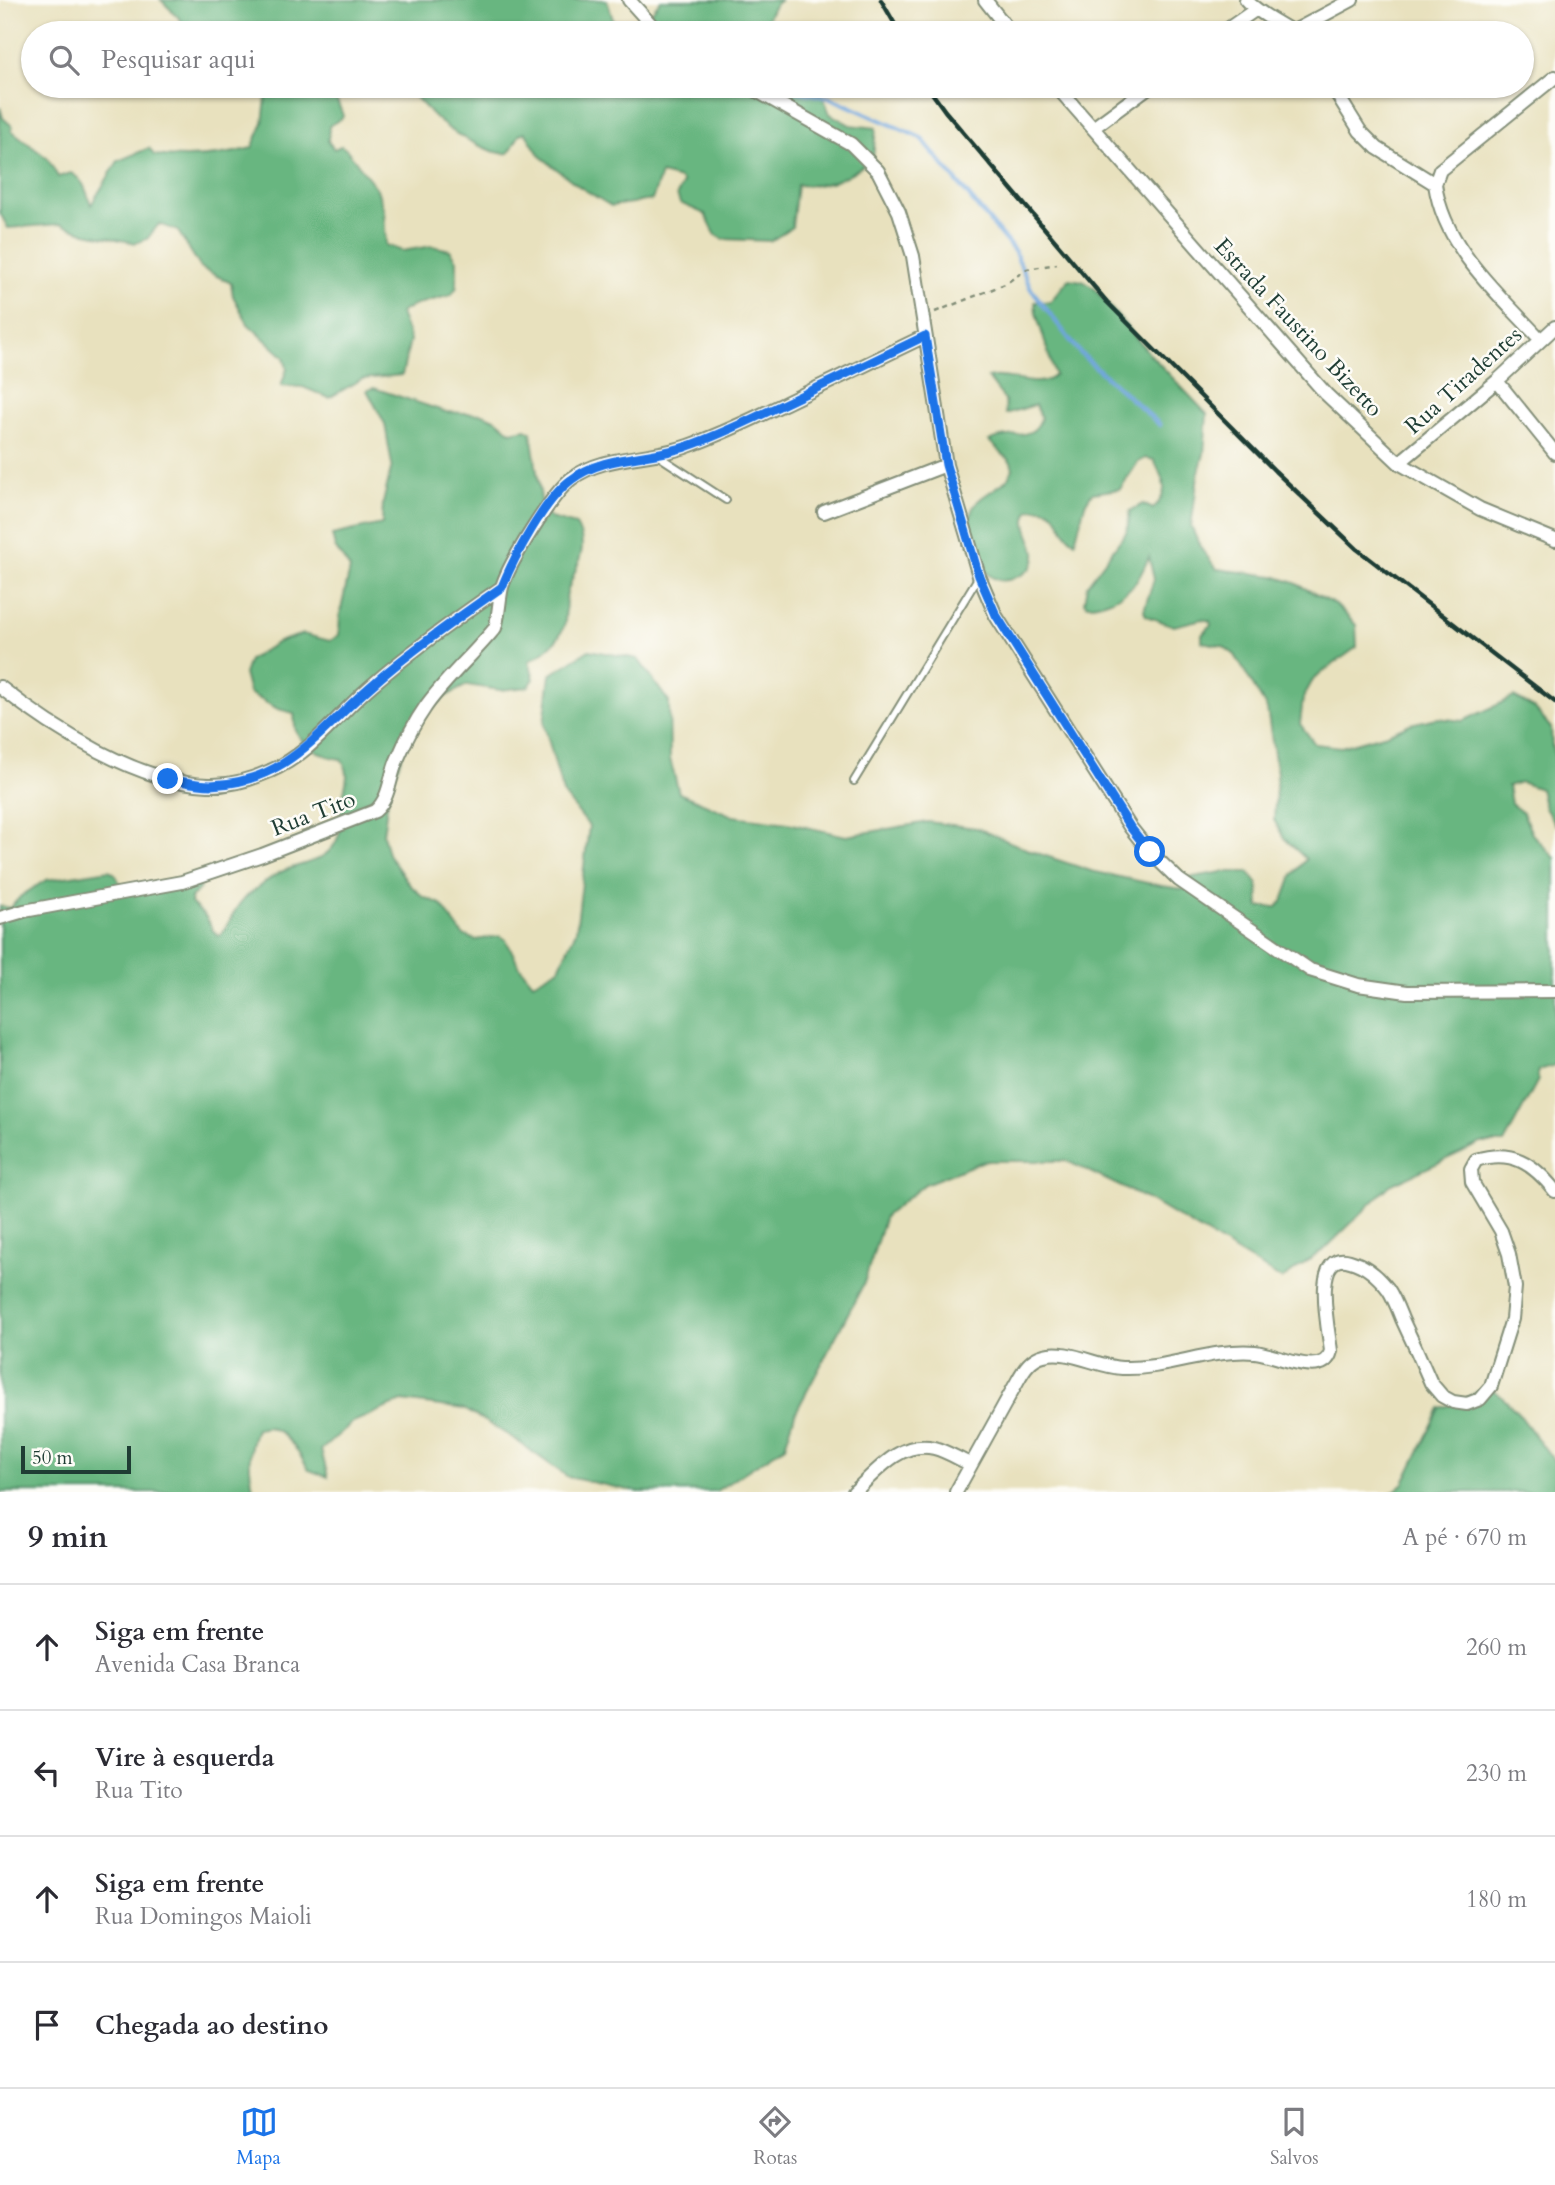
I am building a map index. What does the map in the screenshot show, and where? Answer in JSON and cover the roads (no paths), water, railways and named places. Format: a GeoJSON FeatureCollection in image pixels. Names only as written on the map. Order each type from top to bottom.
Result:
{"type":"FeatureCollection","features":[{"type":"Feature","properties":{"kind":"street"},"geometry":{"type":"LineString","coordinates":[[629,0],[647,21]]}},
{"type":"Feature","properties":{"kind":"street"},"geometry":{"type":"LineString","coordinates":[[985,0],[1002,21]]}},
{"type":"Feature","properties":{"kind":"street"},"geometry":{"type":"LineString","coordinates":[[1314,21],[1352,0]]}},
{"type":"Feature","properties":{"kind":"street"},"geometry":{"type":"LineString","coordinates":[[1234,21],[1250,5],[1275,21]]}},
{"type":"Feature","properties":{"kind":"street"},"geometry":{"type":"LineString","coordinates":[[1534,93],[1555,76]]}},
{"type":"Feature","properties":{"kind":"street"},"geometry":{"type":"LineString","coordinates":[[769,98],[851,144],[878,171],[900,212],[913,256],[946,465],[979,576],[1002,625],[1130,827],[1150,852],[1179,880],[1310,970],[1358,985],[1407,992],[1555,991]]}},
{"type":"Feature","properties":{"kind":"street","name":"Estrada Faustino Bizetto"},"geometry":{"type":"LineString","coordinates":[[1067,98],[1325,394],[1399,463],[1480,509],[1555,540]]}},
{"type":"Feature","properties":{"kind":"street"},"geometry":{"type":"LineString","coordinates":[[1093,128],[1134,98]]}},
{"type":"Feature","properties":{"kind":"street"},"geometry":{"type":"LineString","coordinates":[[1339,98],[1360,131],[1377,148],[1434,184]]}},
{"type":"Feature","properties":{"kind":"street"},"geometry":{"type":"LineString","coordinates":[[1528,98],[1440,170],[1434,184],[1437,202],[1466,258],[1540,339]]}},
{"type":"Feature","properties":{"kind":"street","name":"Rua Tiradentes"},"geometry":{"type":"LineString","coordinates":[[1399,463],[1497,382],[1555,327]]}},
{"type":"Feature","properties":{"kind":"street","name":"Rua Tito"},"geometry":{"type":"LineString","coordinates":[[0,918],[24,911],[182,882],[262,855],[375,811],[383,804],[396,762],[417,719],[495,628],[502,587],[509,571],[545,509],[569,481],[587,469],[609,462],[685,447],[721,434],[925,336]]}},
{"type":"Feature","properties":{"kind":"street"},"geometry":{"type":"LineString","coordinates":[[1497,382],[1555,453]]}},
{"type":"Feature","properties":{"kind":"street"},"geometry":{"type":"LineString","coordinates":[[824,512],[946,465]]}},
{"type":"Feature","properties":{"kind":"street"},"geometry":{"type":"LineString","coordinates":[[0,687],[73,737],[129,765],[168,779],[209,785],[242,780],[272,771],[303,751],[370,687],[406,657],[502,587]]}},
{"type":"Feature","properties":{"kind":"street"},"geometry":{"type":"LineString","coordinates":[[956,1492],[1027,1365],[1042,1355],[1057,1353],[1123,1368],[1239,1352],[1269,1355],[1312,1366],[1322,1364],[1329,1359],[1331,1351],[1324,1284],[1327,1270],[1334,1262],[1344,1259],[1359,1263],[1376,1275],[1389,1291],[1431,1383],[1442,1395],[1453,1402],[1467,1404],[1480,1399],[1491,1387],[1512,1319],[1515,1287],[1509,1254],[1501,1231],[1472,1182],[1471,1169],[1476,1160],[1493,1155],[1525,1162],[1541,1173],[1555,1191]]}},
{"type":"Feature","properties":{"kind":"street"},"geometry":{"type":"LineString","coordinates":[[854,1492],[903,1450],[934,1448],[970,1464]]}},
{"type":"Feature","properties":{"kind":"lane"},"geometry":{"type":"LineString","coordinates":[[656,454],[726,500]]}},
{"type":"Feature","properties":{"kind":"lane"},"geometry":{"type":"LineString","coordinates":[[854,781],[979,576]]}},
{"type":"Feature","properties":{"kind":"waterway"},"geometry":{"type":"LineString","coordinates":[[831,98],[921,138],[1015,252],[1031,289],[1080,353],[1160,425]]}},
{"type":"Feature","properties":{"kind":"railway"},"geometry":{"type":"LineString","coordinates":[[881,0],[893,21]]}},
{"type":"Feature","properties":{"kind":"railway"},"geometry":{"type":"LineString","coordinates":[[936,98],[1107,302],[1275,471],[1357,549],[1555,702]]}}]}
